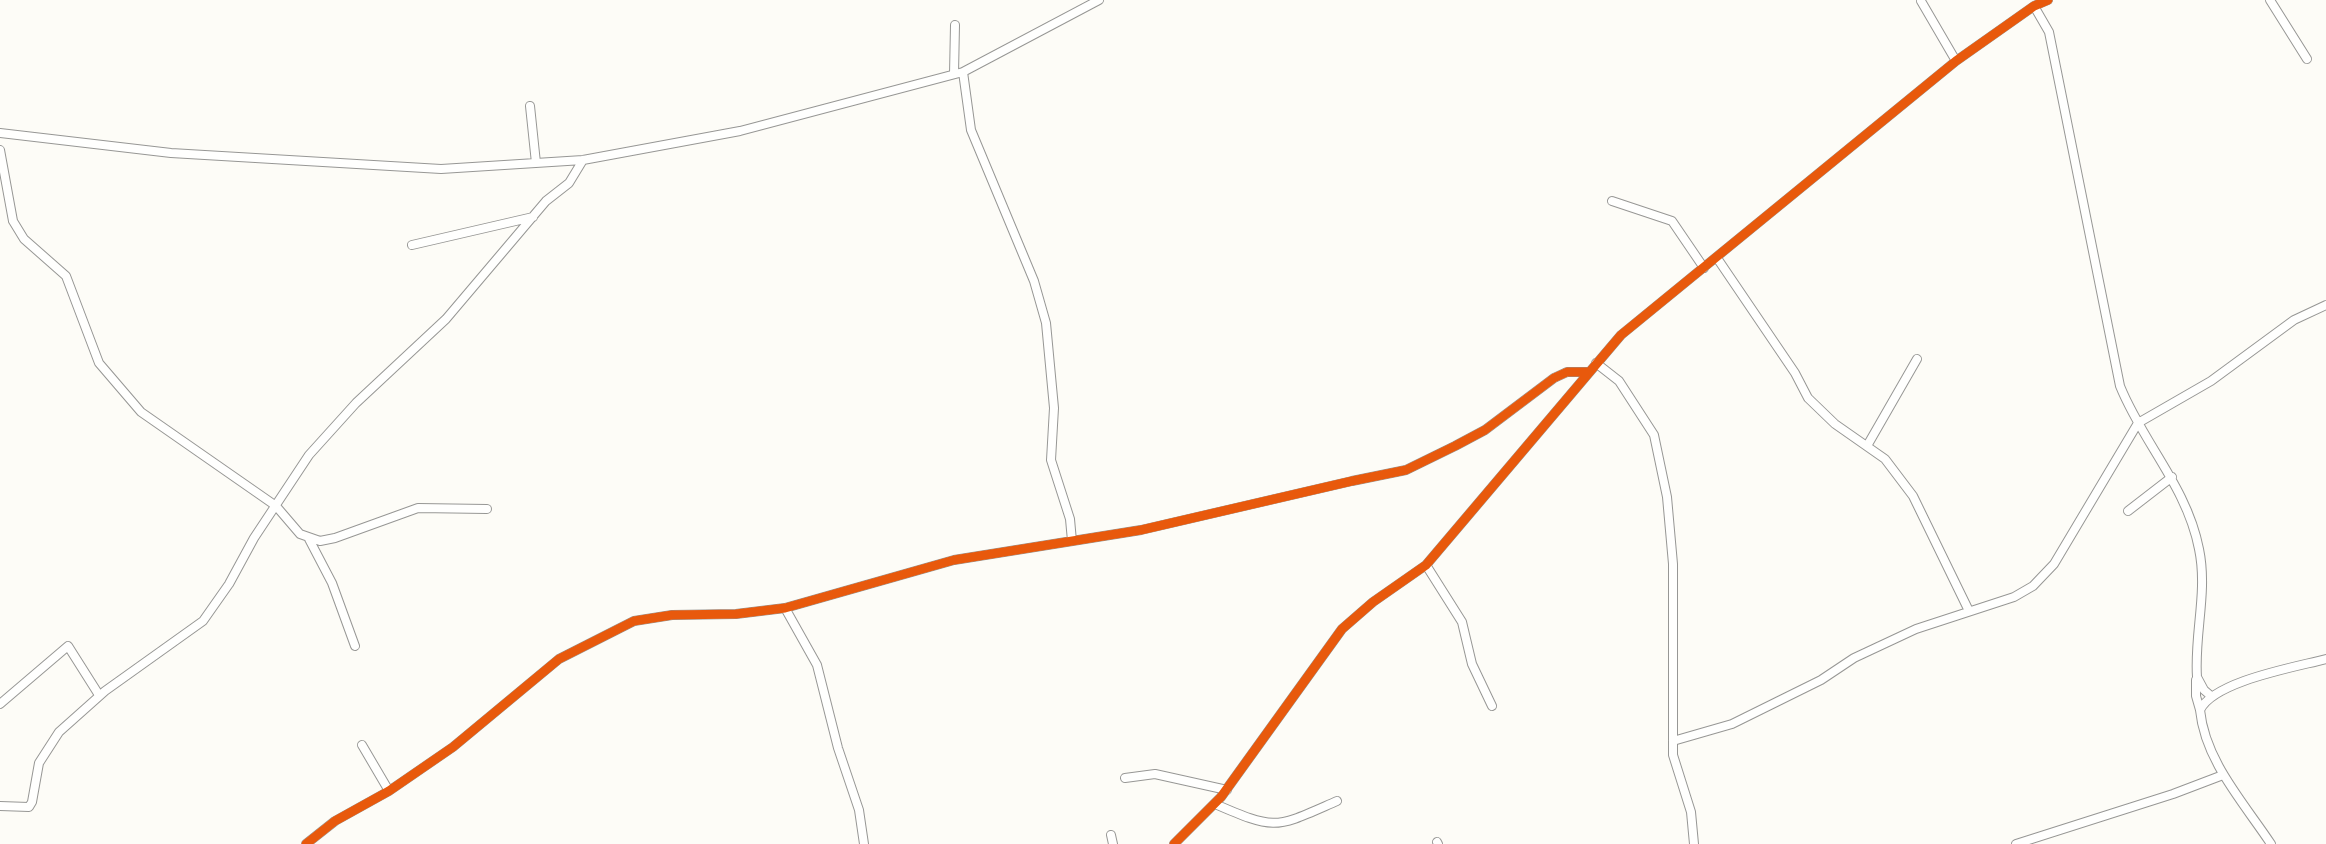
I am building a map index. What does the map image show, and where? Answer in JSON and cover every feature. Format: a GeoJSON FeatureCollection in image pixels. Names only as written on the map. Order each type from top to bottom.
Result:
{"type":"FeatureCollection","features":[{"type":"Feature","properties":{"kind":"street"},"geometry":{"type":"LineString","coordinates":[[0,133],[171,153],[441,169],[583,160],[740,131],[958,73],[1099,0]]}},
{"type":"Feature","properties":{"kind":"street"},"geometry":{"type":"LineString","coordinates":[[1174,844],[1227,790],[1342,629],[1373,601],[1426,565],[1621,335],[1956,61],[2034,6],[2048,0]]}},
{"type":"Feature","properties":{"kind":"street"},"geometry":{"type":"LineString","coordinates":[[2270,0],[2307,60]]}},
{"type":"Feature","properties":{"kind":"street"},"geometry":{"type":"LineString","coordinates":[[1921,1],[1956,61]]}},
{"type":"Feature","properties":{"kind":"street"},"geometry":{"type":"LineString","coordinates":[[2034,6],[2049,32],[2116,366],[2126,400],[2172,477],[2194,531],[2203,578],[2196,696],[2207,738],[2223,775],[2271,844]]}},
{"type":"Feature","properties":{"kind":"street"},"geometry":{"type":"LineString","coordinates":[[955,25],[958,73],[971,130],[1034,281],[1046,323],[1054,408],[1051,460],[1070,519],[1072,541]]}},
{"type":"Feature","properties":{"kind":"street"},"geometry":{"type":"LineString","coordinates":[[530,106],[536,163]]}},
{"type":"Feature","properties":{"kind":"street"},"geometry":{"type":"LineString","coordinates":[[0,150],[13,221],[24,239],[66,276],[99,363],[141,412],[276,506],[300,534],[309,539],[335,538],[418,508],[487,509]]}},
{"type":"Feature","properties":{"kind":"street"},"geometry":{"type":"LineString","coordinates":[[0,806],[29,807],[44,751],[59,732],[99,695],[203,621],[229,584],[254,538],[329,432],[356,402],[446,319],[546,201],[569,183],[583,160]]}},
{"type":"Feature","properties":{"kind":"street"},"geometry":{"type":"LineString","coordinates":[[1612,201],[1672,221],[1704,268]]}},
{"type":"Feature","properties":{"kind":"street"},"geometry":{"type":"LineString","coordinates":[[412,245],[533,218]]}},
{"type":"Feature","properties":{"kind":"street"},"geometry":{"type":"LineString","coordinates":[[1717,258],[1795,373],[1808,398],[1835,424],[1885,459],[1913,496],[1969,611]]}},
{"type":"Feature","properties":{"kind":"street"},"geometry":{"type":"LineString","coordinates":[[1673,741],[1732,724],[1813,685],[1854,658],[1916,629],[2014,597],[2045,577],[2138,423],[2211,380],[2294,320],[2326,305]]}},
{"type":"Feature","properties":{"kind":"street"},"geometry":{"type":"LineString","coordinates":[[1867,446],[1917,359]]}},
{"type":"Feature","properties":{"kind":"street"},"geometry":{"type":"LineString","coordinates":[[1596,363],[1619,381],[1654,435],[1664,485],[1674,564],[1675,769],[1691,812],[1694,844]]}},
{"type":"Feature","properties":{"kind":"street"},"geometry":{"type":"LineString","coordinates":[[306,844],[335,821],[389,791],[453,747],[559,659],[614,629],[662,616],[698,612],[736,614],[785,608],[954,560],[1141,530],[1406,470],[1485,430],[1554,378],[1567,372],[1589,372]]}},
{"type":"Feature","properties":{"kind":"street"},"geometry":{"type":"LineString","coordinates":[[2128,511],[2172,477]]}},
{"type":"Feature","properties":{"kind":"street"},"geometry":{"type":"LineString","coordinates":[[309,539],[332,583],[355,646]]}},
{"type":"Feature","properties":{"kind":"street"},"geometry":{"type":"LineString","coordinates":[[1426,565],[1462,622],[1472,664],[1492,706]]}},
{"type":"Feature","properties":{"kind":"street"},"geometry":{"type":"LineString","coordinates":[[785,608],[817,665],[838,748],[859,810],[864,844]]}},
{"type":"Feature","properties":{"kind":"street"},"geometry":{"type":"LineString","coordinates":[[0,704],[68,646],[99,695]]}},
{"type":"Feature","properties":{"kind":"street"},"geometry":{"type":"LineString","coordinates":[[2200,710],[2211,696],[2234,685],[2326,659]]}},
{"type":"Feature","properties":{"kind":"street"},"geometry":{"type":"LineString","coordinates":[[2197,677],[2204,691],[2211,696]]}},
{"type":"Feature","properties":{"kind":"street"},"geometry":{"type":"LineString","coordinates":[[362,745],[389,791]]}},
{"type":"Feature","properties":{"kind":"street"},"geometry":{"type":"LineString","coordinates":[[1125,778],[1155,774],[1227,790]]}},
{"type":"Feature","properties":{"kind":"street"},"geometry":{"type":"LineString","coordinates":[[2016,844],[2173,794],[2223,775]]}},
{"type":"Feature","properties":{"kind":"street"},"geometry":{"type":"LineString","coordinates":[[1215,804],[1261,824],[1286,824],[1337,801]]}},
{"type":"Feature","properties":{"kind":"cycle path"},"geometry":{"type":"LineString","coordinates":[[1174,844],[1221,797],[1342,629],[1373,602],[1426,565],[1621,335],[1956,61],[2034,6],[2048,0]]}},
{"type":"Feature","properties":{"kind":"cycle path"},"geometry":{"type":"LineString","coordinates":[[306,844],[335,821],[389,791],[453,747],[559,659],[634,621],[672,615],[736,614],[785,608],[954,560],[1141,530],[1406,470],[1485,430],[1554,378],[1567,372],[1589,372]]}}]}
